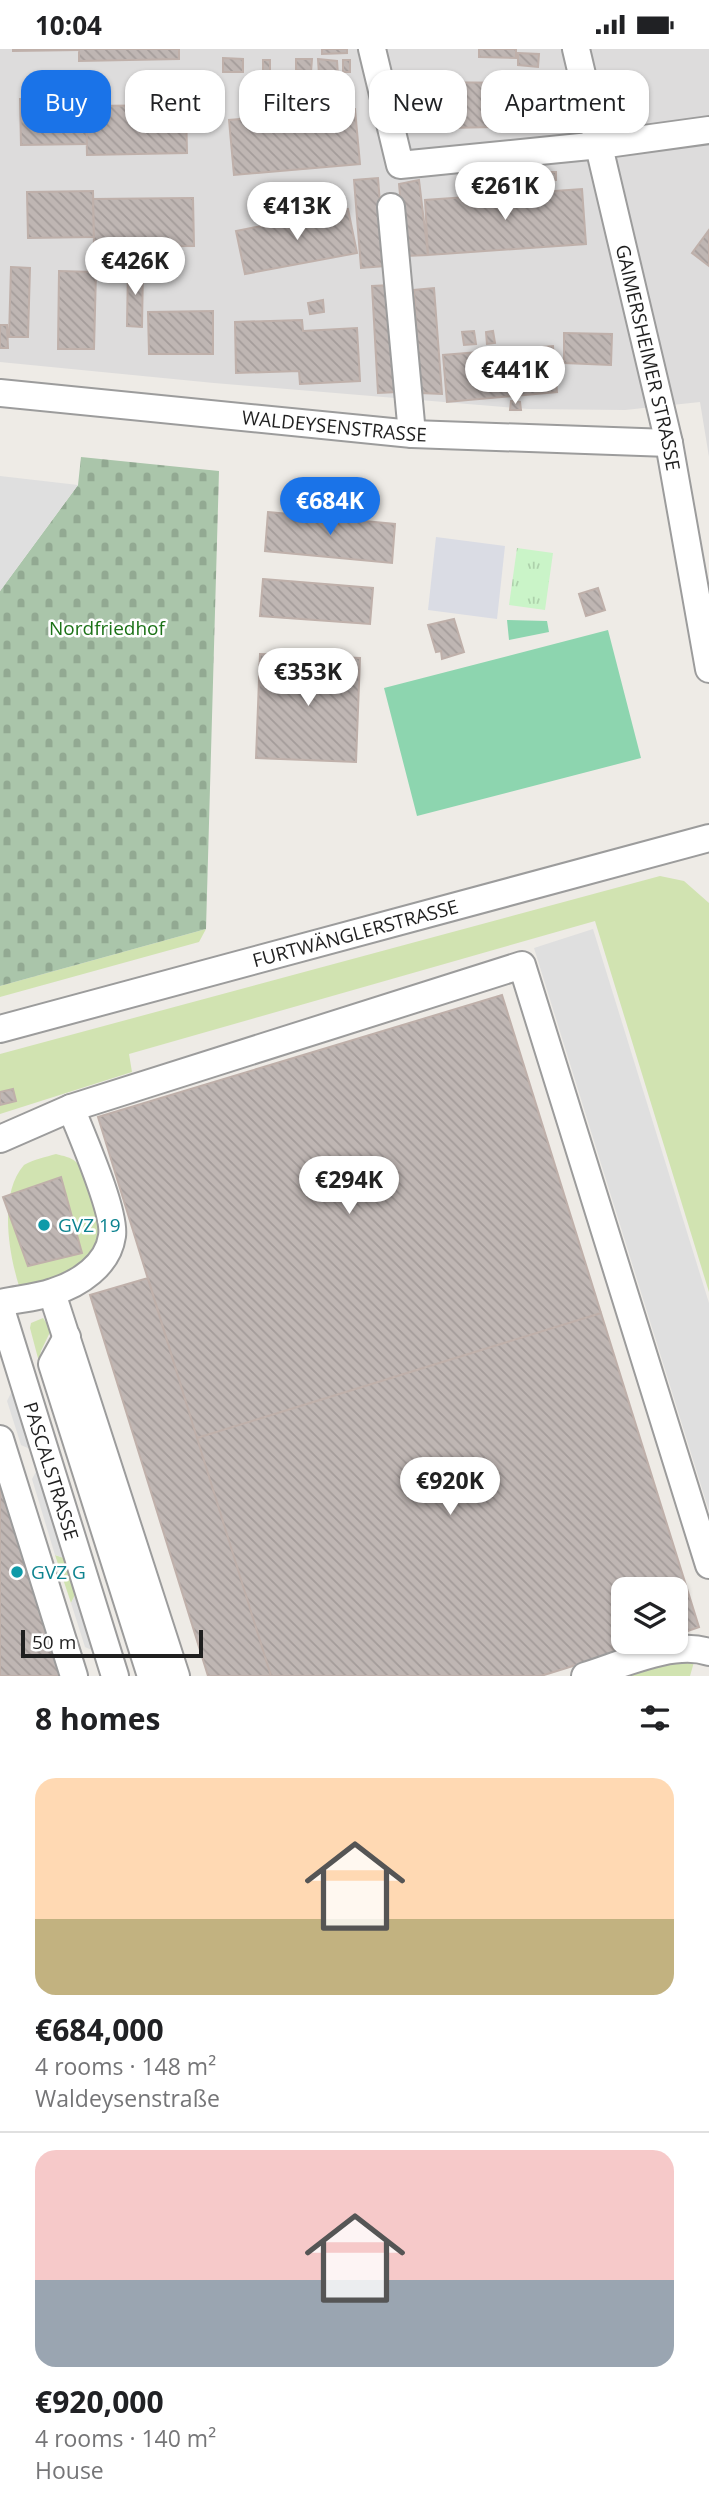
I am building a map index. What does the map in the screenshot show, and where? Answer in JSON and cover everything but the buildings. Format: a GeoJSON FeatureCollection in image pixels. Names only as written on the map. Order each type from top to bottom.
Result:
{"type":"FeatureCollection","features":[{"type":"Feature","properties":{"kind":"street"},"geometry":{"type":"LineString","coordinates":[[372,49],[400,165],[600,145],[709,130]]}},
{"type":"Feature","properties":{"kind":"street","name":"GAIMERSHEIMER STRASSE"},"geometry":{"type":"LineString","coordinates":[[576,49],[669,443],[709,669]]}},
{"type":"Feature","properties":{"kind":"street"},"geometry":{"type":"LineString","coordinates":[[391,207],[412,434]]}},
{"type":"Feature","properties":{"kind":"street","name":"WALDEYSENSTRASSE"},"geometry":{"type":"LineString","coordinates":[[0,393],[412,434],[669,443]]}},
{"type":"Feature","properties":{"kind":"street","name":"FURTWÄNGLERSTRASSE"},"geometry":{"type":"LineString","coordinates":[[0,1029],[709,838]]}},
{"type":"Feature","properties":{"kind":"street"},"geometry":{"type":"LineString","coordinates":[[0,1139],[71,1108],[522,965],[709,1565]]}},
{"type":"Feature","properties":{"kind":"street"},"geometry":{"type":"LineString","coordinates":[[0,1304],[52,1293],[80,1280],[103,1260],[113,1235],[108,1208],[71,1108]]}},
{"type":"Feature","properties":{"kind":"street"},"geometry":{"type":"LineString","coordinates":[[52,1293],[176,1676]]}},
{"type":"Feature","properties":{"kind":"street","name":"PASCALSTRASSE"},"geometry":{"type":"LineString","coordinates":[[0,1304],[115,1676]]}},
{"type":"Feature","properties":{"kind":"street"},"geometry":{"type":"LineString","coordinates":[[67,1337],[52,1364],[151,1676]]}},
{"type":"Feature","properties":{"kind":"street"},"geometry":{"type":"LineString","coordinates":[[0,1439],[74,1676]]}},
{"type":"Feature","properties":{"kind":"street"},"geometry":{"type":"LineString","coordinates":[[585,1676],[676,1648],[695,1647],[709,1652]]}},
{"type":"Feature","properties":{"kind":"shaded area"},"geometry":{"type":"Polygon","coordinates":[[[0,49],[709,49],[709,457],[700,402],[625,410],[528,409],[0,362],[0,49]]]}},
{"type":"Feature","properties":{"kind":"shaded area"},"geometry":{"type":"Polygon","coordinates":[[[0,476],[78,485],[0,591],[0,476]]]}},
{"type":"Feature","properties":{"kind":"shaded area"},"geometry":{"type":"Polygon","coordinates":[[[436,537],[505,546],[497,619],[428,610],[436,537]]]}},
{"type":"Feature","properties":{"kind":"shaded area"},"geometry":{"type":"Polygon","coordinates":[[[593,929],[709,1303],[709,1511],[534,948],[593,929]]]}},
{"type":"Feature","properties":{"kind":"shaded area"},"geometry":{"type":"Polygon","coordinates":[[[12,1391],[30,1449],[21,1445],[7,1401],[12,1391]]]}},
{"type":"Feature","properties":{"kind":"shaded area"},"geometry":{"type":"Polygon","coordinates":[[[37,1470],[64,1558],[55,1555],[32,1479],[37,1470]]]}},
{"type":"Feature","properties":{"kind":"shaded area"},"geometry":{"type":"Polygon","coordinates":[[[76,1593],[94,1651],[85,1647],[71,1603],[76,1593]]]}},
{"type":"Feature","properties":{"kind":"green space","name":"Nordfriedhof"},"geometry":{"type":"Polygon","coordinates":[[[81,457],[219,471],[206,929],[0,986],[0,591],[78,485],[81,457]]]}},
{"type":"Feature","properties":{"kind":"green space"},"geometry":{"type":"Polygon","coordinates":[[[517,548],[553,553],[545,610],[509,605],[517,548]]]}},
{"type":"Feature","properties":{"kind":"green space"},"geometry":{"type":"Polygon","coordinates":[[[507,620],[547,621],[549,632],[509,640],[507,620]]]}},
{"type":"Feature","properties":{"kind":"green space"},"geometry":{"type":"Polygon","coordinates":[[[608,630],[641,758],[417,816],[384,688],[608,630]]]}},
{"type":"Feature","properties":{"kind":"green space"},"geometry":{"type":"Polygon","coordinates":[[[660,876],[684,881],[709,903],[709,1292],[595,921],[129,1054],[132,1072],[0,1114],[0,1054],[660,876]]]}},
{"type":"Feature","properties":{"kind":"green space"},"geometry":{"type":"Polygon","coordinates":[[[206,929],[199,942],[0,997],[0,986],[206,929]]]}},
{"type":"Feature","properties":{"kind":"green space"},"geometry":{"type":"Polygon","coordinates":[[[56,1154],[74,1160],[89,1181],[97,1208],[98,1235],[89,1256],[76,1268],[28,1290],[19,1286],[11,1254],[8,1221],[11,1190],[24,1165],[56,1154]]]}},
{"type":"Feature","properties":{"kind":"green space"},"geometry":{"type":"Polygon","coordinates":[[[43,1318],[51,1330],[39,1362],[30,1328],[31,1323],[43,1318]]]}},
{"type":"Feature","properties":{"kind":"green space"},"geometry":{"type":"Polygon","coordinates":[[[55,1555],[64,1558],[76,1593],[71,1603],[55,1555]]]}},
{"type":"Feature","properties":{"kind":"green space"},"geometry":{"type":"Polygon","coordinates":[[[690,1656],[694,1662],[690,1676],[622,1676],[690,1656]]]}},
{"type":"Feature","properties":{"kind":"place","name":"GVZ 19"},"geometry":{"type":"Point","coordinates":[44,1225]}},
{"type":"Feature","properties":{"kind":"place","name":"GVZ G"},"geometry":{"type":"Point","coordinates":[17,1572]}}]}
